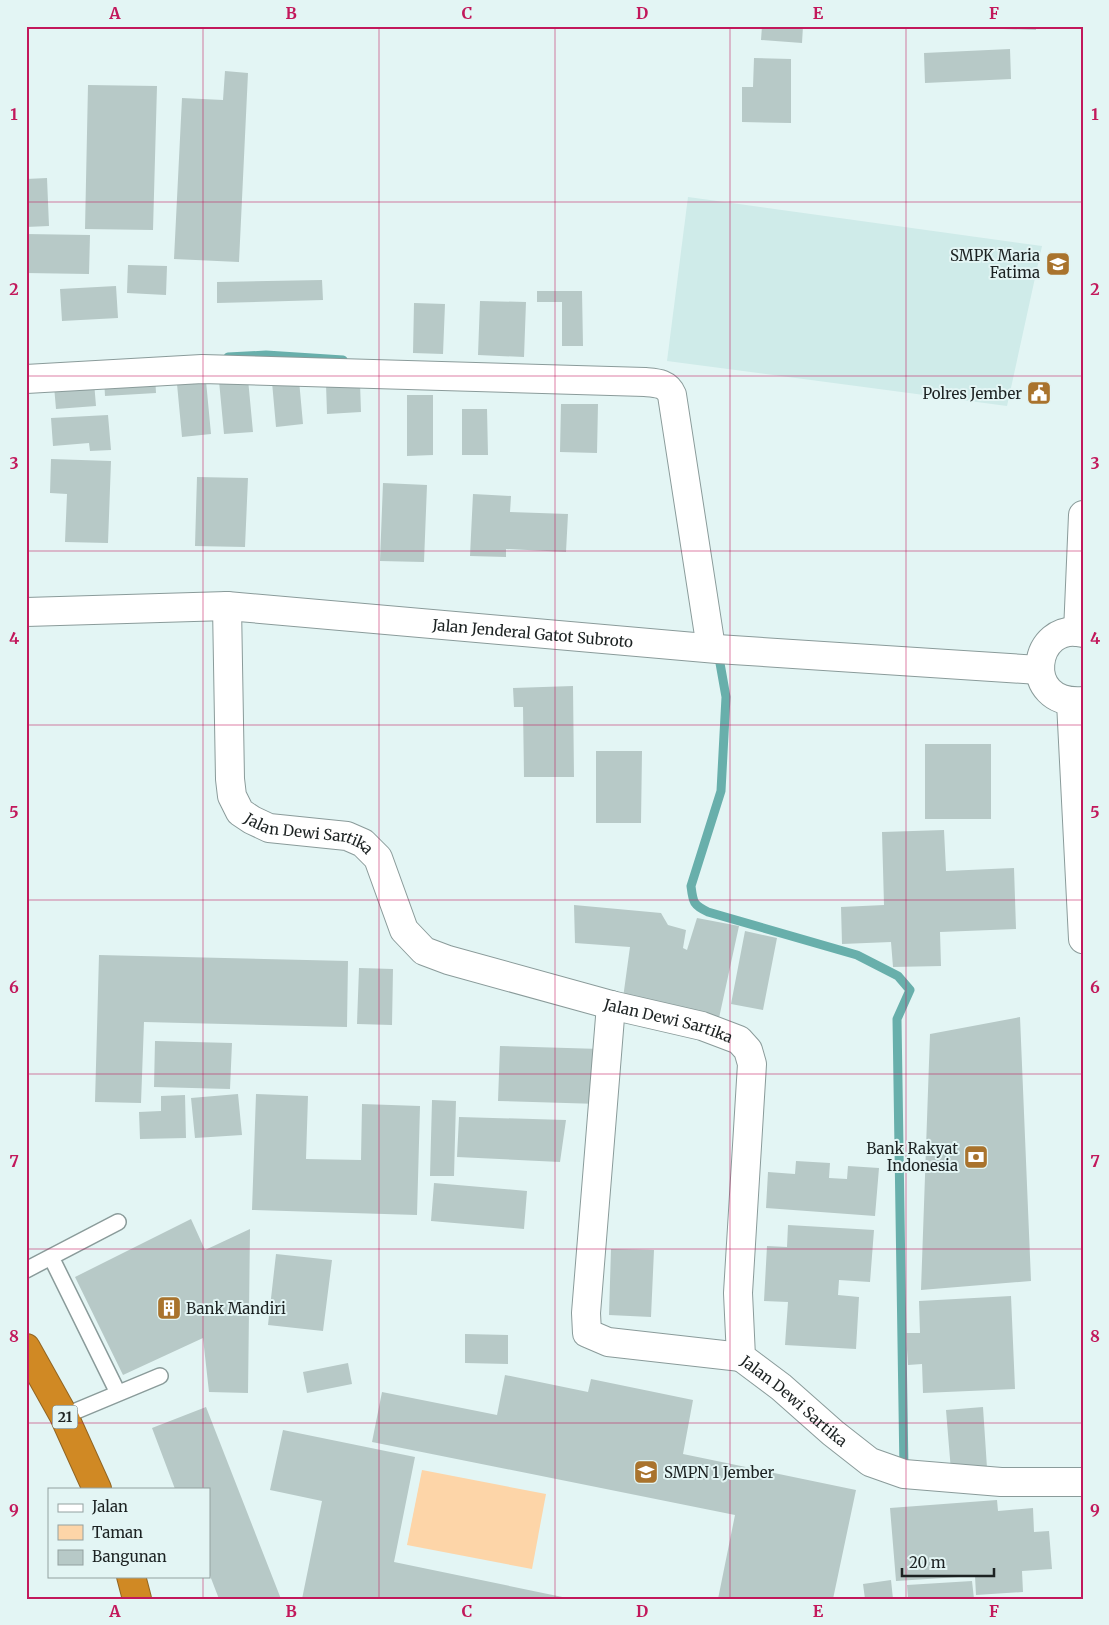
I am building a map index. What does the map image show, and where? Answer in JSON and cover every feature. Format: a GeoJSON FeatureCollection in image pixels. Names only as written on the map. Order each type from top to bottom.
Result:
{"type":"FeatureCollection","features":[{"type":"Feature","properties":{"kind":"highway","name":"21"},"geometry":{"type":"LineString","coordinates":[[26,1348],[64,1416],[97,1488]]}},
{"type":"Feature","properties":{"kind":"highway"},"geometry":{"type":"LineString","coordinates":[[132,1578],[137,1599]]}},
{"type":"Feature","properties":{"kind":"street"},"geometry":{"type":"LineString","coordinates":[[26,379],[202,370],[645,382],[661,384],[670,388],[672,395],[710,648]]}},
{"type":"Feature","properties":{"kind":"street"},"geometry":{"type":"LineString","coordinates":[[1083,515],[1080,633],[1066,633],[1054,638],[1040,658],[1039,670],[1042,682],[1049,692],[1059,698],[1077,702],[1083,939]]}},
{"type":"Feature","properties":{"kind":"street","name":"Jalan Jenderal Gatot Subroto"},"geometry":{"type":"LineString","coordinates":[[26,612],[227,606],[710,648],[1039,670]]}},
{"type":"Feature","properties":{"kind":"street","name":"Jalan Dewi Sartika"},"geometry":{"type":"LineString","coordinates":[[227,606],[230,779],[232,796],[240,812],[269,828],[347,836],[363,842],[378,858],[404,930],[424,951],[448,960],[611,1005],[702,1026],[739,1040],[748,1050],[752,1064],[738,1292],[741,1357],[781,1387],[833,1433],[870,1462],[904,1474],[1001,1482],[1083,1482]]}},
{"type":"Feature","properties":{"kind":"street"},"geometry":{"type":"LineString","coordinates":[[611,1005],[586,1313],[587,1332],[608,1342],[741,1357]]}},
{"type":"Feature","properties":{"kind":"lane"},"geometry":{"type":"LineString","coordinates":[[26,1270],[118,1222]]}},
{"type":"Feature","properties":{"kind":"lane"},"geometry":{"type":"LineString","coordinates":[[51,1257],[118,1393]]}},
{"type":"Feature","properties":{"kind":"lane"},"geometry":{"type":"LineString","coordinates":[[64,1416],[160,1376]]}},
{"type":"Feature","properties":{"kind":"shaded area"},"geometry":{"type":"Polygon","coordinates":[[[688,197],[1042,246],[1007,406],[667,361],[688,197]]]}},
{"type":"Feature","properties":{"kind":"green space"},"geometry":{"type":"Polygon","coordinates":[[[422,1470],[546,1494],[532,1569],[407,1545],[422,1470]]]}},
{"type":"Feature","properties":{"kind":"building"},"geometry":{"type":"Polygon","coordinates":[[[762,26],[803,26],[802,43],[761,40],[762,26]]]}},
{"type":"Feature","properties":{"kind":"building"},"geometry":{"type":"Polygon","coordinates":[[[974,26],[1036,26],[1036,30],[974,28],[974,26]]]}},
{"type":"Feature","properties":{"kind":"building"},"geometry":{"type":"Polygon","coordinates":[[[1010,49],[1011,79],[925,83],[924,53],[1010,49]]]}},
{"type":"Feature","properties":{"kind":"building"},"geometry":{"type":"Polygon","coordinates":[[[754,58],[791,59],[791,123],[742,122],[742,87],[753,87],[754,58]]]}},
{"type":"Feature","properties":{"kind":"building"},"geometry":{"type":"Polygon","coordinates":[[[225,71],[248,73],[239,262],[174,259],[182,98],[223,100],[225,71]]]}},
{"type":"Feature","properties":{"kind":"building"},"geometry":{"type":"Polygon","coordinates":[[[88,85],[157,86],[153,230],[85,229],[88,85]]]}},
{"type":"Feature","properties":{"kind":"building"},"geometry":{"type":"Polygon","coordinates":[[[47,178],[49,226],[26,227],[26,179],[47,178]]]}},
{"type":"Feature","properties":{"kind":"building"},"geometry":{"type":"Polygon","coordinates":[[[26,234],[90,235],[89,274],[26,273],[26,234]]]}},
{"type":"Feature","properties":{"kind":"building"},"geometry":{"type":"Polygon","coordinates":[[[128,265],[167,266],[166,295],[127,293],[128,265]]]}},
{"type":"Feature","properties":{"kind":"building"},"geometry":{"type":"Polygon","coordinates":[[[322,280],[323,300],[217,303],[217,282],[322,280]]]}},
{"type":"Feature","properties":{"kind":"building"},"geometry":{"type":"Polygon","coordinates":[[[116,286],[118,318],[62,321],[60,289],[116,286]]]}},
{"type":"Feature","properties":{"kind":"building"},"geometry":{"type":"Polygon","coordinates":[[[537,291],[582,291],[583,346],[562,346],[562,302],[537,302],[537,291]]]}},
{"type":"Feature","properties":{"kind":"building"},"geometry":{"type":"Polygon","coordinates":[[[480,301],[526,302],[524,357],[478,355],[480,301]]]}},
{"type":"Feature","properties":{"kind":"building"},"geometry":{"type":"Polygon","coordinates":[[[414,303],[445,304],[443,354],[413,353],[414,303]]]}},
{"type":"Feature","properties":{"kind":"building"},"geometry":{"type":"Polygon","coordinates":[[[155,375],[156,393],[105,396],[104,378],[155,375]]]}},
{"type":"Feature","properties":{"kind":"building"},"geometry":{"type":"Polygon","coordinates":[[[248,379],[253,432],[224,434],[219,381],[248,379]]]}},
{"type":"Feature","properties":{"kind":"building"},"geometry":{"type":"Polygon","coordinates":[[[299,380],[303,424],[276,427],[272,382],[299,380]]]}},
{"type":"Feature","properties":{"kind":"building"},"geometry":{"type":"Polygon","coordinates":[[[206,381],[211,434],[182,437],[177,384],[206,381]]]}},
{"type":"Feature","properties":{"kind":"building"},"geometry":{"type":"Polygon","coordinates":[[[94,382],[96,406],[56,409],[54,386],[94,382]]]}},
{"type":"Feature","properties":{"kind":"building"},"geometry":{"type":"Polygon","coordinates":[[[360,383],[361,412],[327,414],[326,384],[360,383]]]}},
{"type":"Feature","properties":{"kind":"building"},"geometry":{"type":"Polygon","coordinates":[[[407,395],[433,395],[433,455],[407,456],[407,395]]]}},
{"type":"Feature","properties":{"kind":"building"},"geometry":{"type":"Polygon","coordinates":[[[561,404],[598,404],[597,453],[560,452],[561,404]]]}},
{"type":"Feature","properties":{"kind":"building"},"geometry":{"type":"Polygon","coordinates":[[[462,409],[487,409],[488,455],[462,455],[462,409]]]}},
{"type":"Feature","properties":{"kind":"building"},"geometry":{"type":"Polygon","coordinates":[[[108,415],[111,450],[90,451],[89,443],[53,446],[51,418],[108,415]]]}},
{"type":"Feature","properties":{"kind":"building"},"geometry":{"type":"Polygon","coordinates":[[[51,459],[111,461],[108,543],[65,542],[67,494],[50,493],[51,459]]]}},
{"type":"Feature","properties":{"kind":"building"},"geometry":{"type":"Polygon","coordinates":[[[197,477],[248,478],[245,547],[195,546],[197,477]]]}},
{"type":"Feature","properties":{"kind":"building"},"geometry":{"type":"Polygon","coordinates":[[[383,483],[427,485],[424,562],[380,561],[383,483]]]}},
{"type":"Feature","properties":{"kind":"building"},"geometry":{"type":"Polygon","coordinates":[[[473,494],[511,496],[510,512],[568,514],[566,552],[506,549],[506,557],[470,556],[473,494]]]}},
{"type":"Feature","properties":{"kind":"building"},"geometry":{"type":"Polygon","coordinates":[[[573,686],[574,777],[524,777],[523,707],[514,707],[513,688],[573,686]]]}},
{"type":"Feature","properties":{"kind":"building"},"geometry":{"type":"Polygon","coordinates":[[[925,744],[991,744],[991,819],[925,819],[925,744]]]}},
{"type":"Feature","properties":{"kind":"building"},"geometry":{"type":"Polygon","coordinates":[[[596,751],[642,751],[641,823],[596,823],[596,751]]]}},
{"type":"Feature","properties":{"kind":"building"},"geometry":{"type":"Polygon","coordinates":[[[944,830],[946,871],[1014,868],[1016,929],[940,932],[941,966],[893,967],[891,942],[842,944],[841,907],[884,905],[882,832],[944,830]]]}},
{"type":"Feature","properties":{"kind":"building"},"geometry":{"type":"Polygon","coordinates":[[[574,905],[661,913],[668,925],[686,930],[683,948],[687,950],[697,918],[739,926],[719,1018],[623,998],[630,947],[575,943],[574,905]]]}},
{"type":"Feature","properties":{"kind":"building"},"geometry":{"type":"Polygon","coordinates":[[[745,931],[777,938],[763,1010],[731,1004],[745,931]]]}},
{"type":"Feature","properties":{"kind":"building"},"geometry":{"type":"Polygon","coordinates":[[[99,955],[348,961],[347,1027],[144,1022],[141,1103],[95,1102],[99,955]]]}},
{"type":"Feature","properties":{"kind":"building"},"geometry":{"type":"Polygon","coordinates":[[[359,968],[393,969],[392,1025],[357,1024],[359,968]]]}},
{"type":"Feature","properties":{"kind":"building","name":"Bank Rakyat Indonesia"},"geometry":{"type":"Polygon","coordinates":[[[1020,1017],[1031,1281],[921,1290],[930,1034],[1020,1017]]]}},
{"type":"Feature","properties":{"kind":"building"},"geometry":{"type":"Polygon","coordinates":[[[155,1041],[232,1043],[230,1089],[154,1087],[155,1041]]]}},
{"type":"Feature","properties":{"kind":"building"},"geometry":{"type":"Polygon","coordinates":[[[500,1046],[601,1049],[599,1104],[498,1101],[500,1046]]]}},
{"type":"Feature","properties":{"kind":"building"},"geometry":{"type":"Polygon","coordinates":[[[238,1094],[242,1135],[195,1138],[191,1098],[238,1094]]]}},
{"type":"Feature","properties":{"kind":"building"},"geometry":{"type":"Polygon","coordinates":[[[256,1094],[308,1096],[306,1159],[361,1160],[362,1104],[420,1106],[417,1215],[252,1210],[256,1094]]]}},
{"type":"Feature","properties":{"kind":"building"},"geometry":{"type":"Polygon","coordinates":[[[185,1095],[186,1138],[140,1139],[139,1112],[161,1111],[161,1096],[185,1095]]]}},
{"type":"Feature","properties":{"kind":"building"},"geometry":{"type":"Polygon","coordinates":[[[432,1100],[456,1101],[454,1176],[430,1176],[432,1100]]]}},
{"type":"Feature","properties":{"kind":"building"},"geometry":{"type":"Polygon","coordinates":[[[459,1117],[566,1120],[560,1162],[457,1157],[459,1117]]]}},
{"type":"Feature","properties":{"kind":"building"},"geometry":{"type":"Polygon","coordinates":[[[796,1161],[830,1163],[829,1178],[847,1179],[848,1166],[879,1168],[875,1216],[766,1208],[768,1172],[795,1174],[796,1161]]]}},
{"type":"Feature","properties":{"kind":"building"},"geometry":{"type":"Polygon","coordinates":[[[434,1183],[527,1191],[524,1229],[431,1221],[434,1183]]]}},
{"type":"Feature","properties":{"kind":"building","name":"Bank Mandiri"},"geometry":{"type":"Polygon","coordinates":[[[191,1219],[205,1250],[250,1229],[248,1393],[209,1392],[203,1338],[123,1375],[75,1277],[191,1219]]]}},
{"type":"Feature","properties":{"kind":"building"},"geometry":{"type":"Polygon","coordinates":[[[788,1225],[874,1230],[870,1282],[839,1280],[838,1295],[859,1297],[856,1349],[785,1345],[788,1302],[764,1301],[767,1246],[787,1247],[788,1225]]]}},
{"type":"Feature","properties":{"kind":"building"},"geometry":{"type":"Polygon","coordinates":[[[611,1249],[654,1250],[651,1317],[609,1315],[611,1249]]]}},
{"type":"Feature","properties":{"kind":"building"},"geometry":{"type":"Polygon","coordinates":[[[276,1254],[332,1260],[323,1331],[268,1325],[276,1254]]]}},
{"type":"Feature","properties":{"kind":"building"},"geometry":{"type":"Polygon","coordinates":[[[1011,1296],[1015,1389],[923,1393],[922,1364],[908,1365],[906,1333],[920,1333],[919,1301],[1011,1296]]]}},
{"type":"Feature","properties":{"kind":"building"},"geometry":{"type":"Polygon","coordinates":[[[465,1334],[508,1335],[508,1364],[465,1363],[465,1334]]]}},
{"type":"Feature","properties":{"kind":"building"},"geometry":{"type":"Polygon","coordinates":[[[348,1363],[352,1384],[307,1393],[303,1372],[348,1363]]]}},
{"type":"Feature","properties":{"kind":"building","name":"SMPN 1 Jember"},"geometry":{"type":"Polygon","coordinates":[[[505,1375],[588,1392],[591,1379],[693,1400],[683,1454],[856,1490],[833,1599],[718,1599],[735,1515],[372,1442],[382,1392],[497,1415],[505,1375]]]}},
{"type":"Feature","properties":{"kind":"building"},"geometry":{"type":"Polygon","coordinates":[[[206,1407],[281,1599],[219,1599],[210,1576],[210,1488],[175,1488],[152,1428],[206,1407]]]}},
{"type":"Feature","properties":{"kind":"building"},"geometry":{"type":"Polygon","coordinates":[[[983,1407],[987,1468],[951,1471],[946,1410],[983,1407]]]}},
{"type":"Feature","properties":{"kind":"building"},"geometry":{"type":"Polygon","coordinates":[[[283,1430],[415,1457],[394,1562],[572,1599],[302,1599],[322,1501],[270,1490],[283,1430]]]}},
{"type":"Feature","properties":{"kind":"building"},"geometry":{"type":"Polygon","coordinates":[[[997,1500],[998,1511],[1033,1508],[1034,1532],[1049,1531],[1052,1569],[1022,1571],[1023,1592],[976,1595],[975,1576],[896,1581],[890,1508],[997,1500]]]}},
{"type":"Feature","properties":{"kind":"building"},"geometry":{"type":"Polygon","coordinates":[[[891,1580],[893,1599],[865,1599],[863,1584],[891,1580]]]}},
{"type":"Feature","properties":{"kind":"building"},"geometry":{"type":"Polygon","coordinates":[[[972,1581],[974,1599],[908,1599],[907,1585],[972,1581]]]}},
{"type":"Feature","properties":{"kind":"waterway"},"geometry":{"type":"LineString","coordinates":[[228,357],[266,355],[343,360]]}},
{"type":"Feature","properties":{"kind":"waterway"},"geometry":{"type":"LineString","coordinates":[[718,652],[726,697],[721,791],[691,886],[695,902],[699,907],[708,912],[857,955],[898,976],[910,990],[897,1019],[904,1471]]}},
{"type":"Feature","properties":{"kind":"place","name":"SMPK Maria Fatima"},"geometry":{"type":"Point","coordinates":[1058,264]}},
{"type":"Feature","properties":{"kind":"place","name":"Polres Jember"},"geometry":{"type":"Point","coordinates":[1039,393]}},
{"type":"Feature","properties":{"kind":"place","name":"Bank Rakyat Indonesia"},"geometry":{"type":"Point","coordinates":[976,1157]}},
{"type":"Feature","properties":{"kind":"place","name":"Bank Mandiri"},"geometry":{"type":"Point","coordinates":[169,1308]}},
{"type":"Feature","properties":{"kind":"place","name":"SMPN 1 Jember"},"geometry":{"type":"Point","coordinates":[646,1472]}}]}
